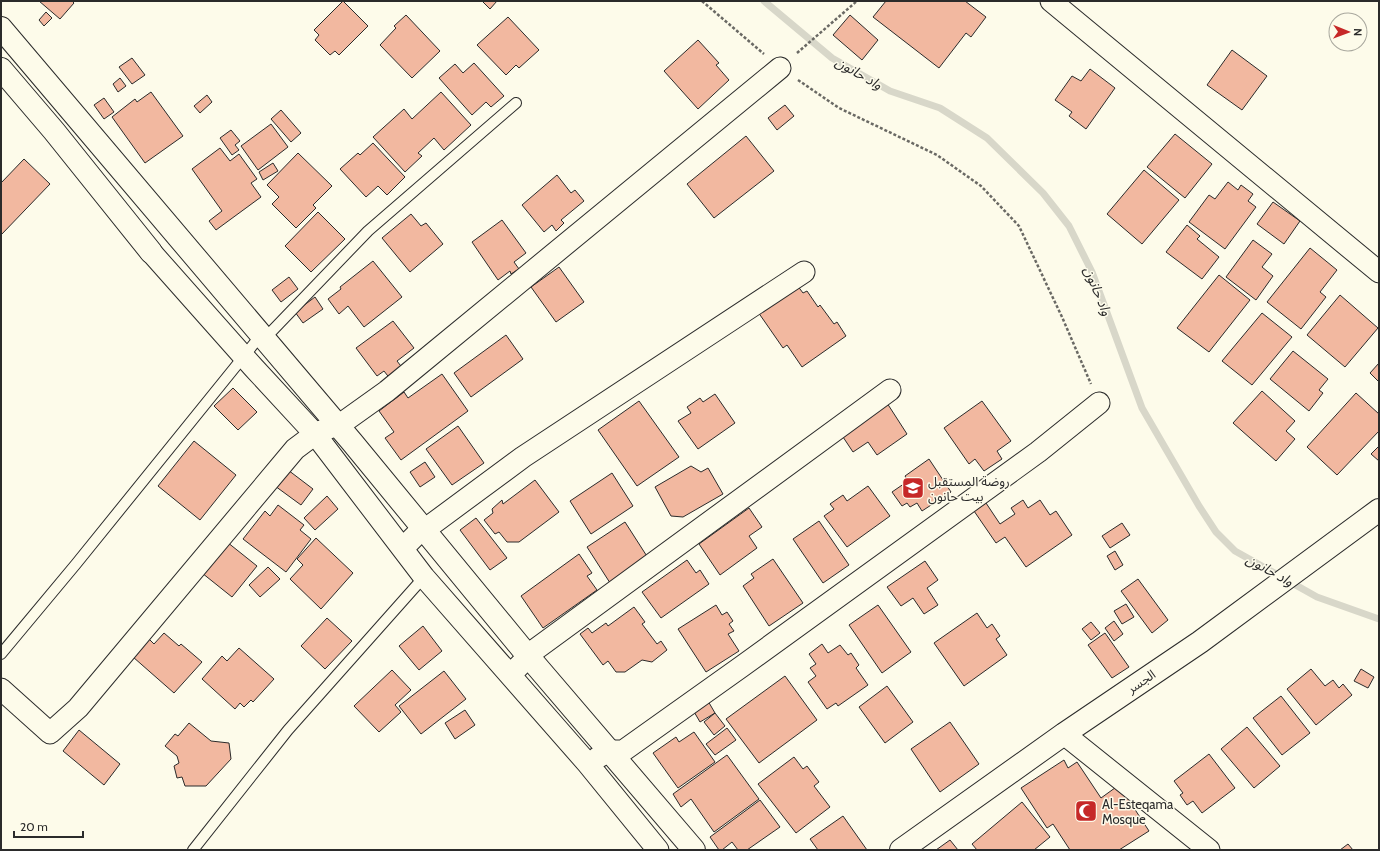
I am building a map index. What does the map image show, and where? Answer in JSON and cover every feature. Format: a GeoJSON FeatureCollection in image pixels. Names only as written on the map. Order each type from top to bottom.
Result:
{"type":"FeatureCollection","features":[{"type":"Feature","properties":{"kind":"street"},"geometry":{"type":"LineString","coordinates":[[1051,1],[1379,272]]}},
{"type":"Feature","properties":{"kind":"street"},"geometry":{"type":"LineString","coordinates":[[1,28],[337,425],[528,656],[694,850]]}},
{"type":"Feature","properties":{"kind":"street"},"geometry":{"type":"LineString","coordinates":[[1,690],[50,734],[78,708],[295,449],[315,434],[345,421],[387,391],[780,68]]}},
{"type":"Feature","properties":{"kind":"street"},"geometry":{"type":"LineString","coordinates":[[1,69],[54,131],[151,252],[315,434],[424,577],[588,764],[658,850]]}},
{"type":"Feature","properties":{"kind":"street"},"geometry":{"type":"LineString","coordinates":[[403,548],[423,528],[431,525],[523,457],[804,272]]}},
{"type":"Feature","properties":{"kind":"street"},"geometry":{"type":"LineString","coordinates":[[510,674],[528,656],[890,390]]}},
{"type":"Feature","properties":{"kind":"street"},"geometry":{"type":"LineString","coordinates":[[588,764],[609,751],[623,751],[704,694],[1038,452],[1099,403]]}},
{"type":"Feature","properties":{"kind":"street","name":"الجسر"},"geometry":{"type":"LineString","coordinates":[[901,850],[1064,734],[1200,642],[1379,510]]}},
{"type":"Feature","properties":{"kind":"street"},"geometry":{"type":"LineString","coordinates":[[1064,734],[1209,850]]}},
{"type":"Feature","properties":{"kind":"lane"},"geometry":{"type":"LineString","coordinates":[[1,654],[76,564],[261,335],[271,332],[368,231],[516,104]]}},
{"type":"Feature","properties":{"kind":"lane"},"geometry":{"type":"LineString","coordinates":[[193,850],[288,730],[424,577]]}},
{"type":"Feature","properties":{"kind":"path"},"geometry":{"type":"LineString","coordinates":[[702,1],[780,68],[839,108],[937,155],[982,186],[1019,226],[1062,317],[1099,403]]}},
{"type":"Feature","properties":{"kind":"path"},"geometry":{"type":"LineString","coordinates":[[780,68],[857,1]]}},
{"type":"Feature","properties":{"kind":"building"},"geometry":{"type":"Polygon","coordinates":[[[39,1],[72,1],[74,3],[60,19],[39,1]]]}},
{"type":"Feature","properties":{"kind":"building"},"geometry":{"type":"Polygon","coordinates":[[[343,1],[368,26],[339,55],[335,51],[330,55],[315,40],[319,35],[314,30],[343,1]]]}},
{"type":"Feature","properties":{"kind":"building"},"geometry":{"type":"Polygon","coordinates":[[[482,1],[497,1],[490,9],[482,1]]]}},
{"type":"Feature","properties":{"kind":"building"},"geometry":{"type":"Polygon","coordinates":[[[886,1],[965,1],[986,17],[971,37],[966,33],[939,68],[873,17],[886,1]]]}},
{"type":"Feature","properties":{"kind":"building"},"geometry":{"type":"Polygon","coordinates":[[[46,12],[52,18],[44,26],[39,20],[46,12]]]}},
{"type":"Feature","properties":{"kind":"building"},"geometry":{"type":"Polygon","coordinates":[[[406,15],[440,51],[412,78],[380,45],[396,28],[394,26],[406,15]]]}},
{"type":"Feature","properties":{"kind":"building"},"geometry":{"type":"Polygon","coordinates":[[[850,15],[878,40],[862,60],[833,35],[850,15]]]}},
{"type":"Feature","properties":{"kind":"building"},"geometry":{"type":"Polygon","coordinates":[[[508,17],[539,50],[519,68],[516,65],[506,75],[477,45],[508,17]]]}},
{"type":"Feature","properties":{"kind":"building"},"geometry":{"type":"Polygon","coordinates":[[[698,40],[719,63],[716,65],[729,80],[698,109],[664,71],[698,40]]]}},
{"type":"Feature","properties":{"kind":"building"},"geometry":{"type":"Polygon","coordinates":[[[1232,50],[1267,76],[1242,110],[1207,85],[1232,50]]]}},
{"type":"Feature","properties":{"kind":"building"},"geometry":{"type":"Polygon","coordinates":[[[132,58],[145,75],[132,84],[119,67],[132,58]]]}},
{"type":"Feature","properties":{"kind":"building"},"geometry":{"type":"Polygon","coordinates":[[[474,63],[504,96],[491,107],[486,102],[472,115],[439,78],[455,64],[463,73],[474,63]]]}},
{"type":"Feature","properties":{"kind":"building"},"geometry":{"type":"Polygon","coordinates":[[[1090,69],[1115,88],[1086,129],[1069,116],[1072,112],[1055,100],[1072,76],[1081,81],[1090,69]]]}},
{"type":"Feature","properties":{"kind":"building"},"geometry":{"type":"Polygon","coordinates":[[[120,78],[126,86],[118,92],[113,84],[120,78]]]}},
{"type":"Feature","properties":{"kind":"building"},"geometry":{"type":"Polygon","coordinates":[[[151,92],[183,136],[145,163],[112,117],[135,99],[137,102],[151,92]]]}},
{"type":"Feature","properties":{"kind":"building"},"geometry":{"type":"Polygon","coordinates":[[[441,92],[471,125],[444,150],[434,138],[418,153],[422,156],[405,172],[373,137],[404,109],[412,119],[441,92]]]}},
{"type":"Feature","properties":{"kind":"building"},"geometry":{"type":"Polygon","coordinates":[[[207,95],[212,102],[200,113],[194,106],[207,95]]]}},
{"type":"Feature","properties":{"kind":"building"},"geometry":{"type":"Polygon","coordinates":[[[104,98],[114,112],[104,119],[94,105],[104,98]]]}},
{"type":"Feature","properties":{"kind":"building"},"geometry":{"type":"Polygon","coordinates":[[[785,105],[794,116],[777,130],[768,118],[785,105]]]}},
{"type":"Feature","properties":{"kind":"building"},"geometry":{"type":"Polygon","coordinates":[[[281,110],[301,133],[291,142],[271,119],[281,110]]]}},
{"type":"Feature","properties":{"kind":"building"},"geometry":{"type":"Polygon","coordinates":[[[271,124],[288,147],[258,170],[241,146],[271,124]]]}},
{"type":"Feature","properties":{"kind":"building"},"geometry":{"type":"Polygon","coordinates":[[[231,130],[240,141],[235,145],[239,150],[232,155],[220,138],[231,130]]]}},
{"type":"Feature","properties":{"kind":"building"},"geometry":{"type":"Polygon","coordinates":[[[1175,134],[1212,164],[1185,198],[1147,167],[1175,134]]]}},
{"type":"Feature","properties":{"kind":"building"},"geometry":{"type":"Polygon","coordinates":[[[746,136],[774,171],[714,218],[687,184],[746,136]]]}},
{"type":"Feature","properties":{"kind":"building"},"geometry":{"type":"Polygon","coordinates":[[[373,143],[405,177],[387,195],[378,186],[366,197],[340,169],[358,153],[360,155],[373,143]]]}},
{"type":"Feature","properties":{"kind":"building"},"geometry":{"type":"Polygon","coordinates":[[[220,148],[230,161],[239,154],[257,179],[251,183],[261,197],[216,230],[209,221],[222,211],[192,169],[220,148]]]}},
{"type":"Feature","properties":{"kind":"building"},"geometry":{"type":"Polygon","coordinates":[[[298,153],[332,186],[313,205],[316,208],[296,228],[272,204],[279,197],[267,185],[298,153]]]}},
{"type":"Feature","properties":{"kind":"building"},"geometry":{"type":"Polygon","coordinates":[[[24,159],[50,184],[1,235],[1,183],[24,159]]]}},
{"type":"Feature","properties":{"kind":"building"},"geometry":{"type":"Polygon","coordinates":[[[273,163],[278,171],[263,180],[259,172],[273,163]]]}},
{"type":"Feature","properties":{"kind":"building"},"geometry":{"type":"Polygon","coordinates":[[[1144,170],[1179,200],[1142,244],[1107,214],[1144,170]]]}},
{"type":"Feature","properties":{"kind":"building"},"geometry":{"type":"Polygon","coordinates":[[[557,175],[571,193],[575,190],[584,201],[561,220],[564,223],[556,231],[552,225],[544,232],[522,205],[557,175]]]}},
{"type":"Feature","properties":{"kind":"building"},"geometry":{"type":"Polygon","coordinates":[[[1228,182],[1238,190],[1241,185],[1253,194],[1248,201],[1256,207],[1225,249],[1189,222],[1209,195],[1215,199],[1228,182]]]}},
{"type":"Feature","properties":{"kind":"building"},"geometry":{"type":"Polygon","coordinates":[[[1273,202],[1300,221],[1284,244],[1257,224],[1273,202]]]}},
{"type":"Feature","properties":{"kind":"building"},"geometry":{"type":"Polygon","coordinates":[[[318,212],[345,239],[311,272],[285,246],[318,212]]]}},
{"type":"Feature","properties":{"kind":"building"},"geometry":{"type":"Polygon","coordinates":[[[411,214],[421,226],[426,223],[443,244],[410,272],[382,238],[411,214]]]}},
{"type":"Feature","properties":{"kind":"building"},"geometry":{"type":"Polygon","coordinates":[[[502,220],[526,253],[514,262],[519,269],[511,274],[510,271],[498,280],[472,242],[502,220]]]}},
{"type":"Feature","properties":{"kind":"building"},"geometry":{"type":"Polygon","coordinates":[[[1187,225],[1200,236],[1197,239],[1219,257],[1202,279],[1166,252],[1187,225]]]}},
{"type":"Feature","properties":{"kind":"building"},"geometry":{"type":"Polygon","coordinates":[[[1253,240],[1272,254],[1262,267],[1273,276],[1256,300],[1226,277],[1253,240]]]}},
{"type":"Feature","properties":{"kind":"building"},"geometry":{"type":"Polygon","coordinates":[[[1310,248],[1337,270],[1320,292],[1326,297],[1301,329],[1267,302],[1310,248]]]}},
{"type":"Feature","properties":{"kind":"building"},"geometry":{"type":"Polygon","coordinates":[[[373,261],[402,297],[364,327],[348,306],[339,314],[328,299],[341,289],[340,287],[373,261]]]}},
{"type":"Feature","properties":{"kind":"building"},"geometry":{"type":"Polygon","coordinates":[[[559,267],[584,302],[556,322],[531,287],[559,267]]]}},
{"type":"Feature","properties":{"kind":"building"},"geometry":{"type":"Polygon","coordinates":[[[1219,275],[1250,300],[1209,352],[1177,328],[1219,275]]]}},
{"type":"Feature","properties":{"kind":"building"},"geometry":{"type":"Polygon","coordinates":[[[289,277],[298,289],[281,302],[272,290],[289,277]]]}},
{"type":"Feature","properties":{"kind":"building"},"geometry":{"type":"Polygon","coordinates":[[[797,285],[803,293],[807,291],[818,307],[820,305],[834,324],[837,322],[846,336],[802,367],[787,345],[783,348],[758,312],[797,285]]]}},
{"type":"Feature","properties":{"kind":"building"},"geometry":{"type":"Polygon","coordinates":[[[1340,295],[1378,328],[1345,367],[1307,335],[1340,295]]]}},
{"type":"Feature","properties":{"kind":"building"},"geometry":{"type":"Polygon","coordinates":[[[315,297],[323,309],[303,323],[295,312],[315,297]]]}},
{"type":"Feature","properties":{"kind":"building"},"geometry":{"type":"Polygon","coordinates":[[[1262,313],[1292,337],[1252,385],[1222,361],[1262,313]]]}},
{"type":"Feature","properties":{"kind":"building"},"geometry":{"type":"Polygon","coordinates":[[[393,321],[414,348],[397,361],[404,370],[391,380],[384,371],[377,376],[356,348],[393,321]]]}},
{"type":"Feature","properties":{"kind":"building"},"geometry":{"type":"Polygon","coordinates":[[[506,335],[523,359],[471,397],[454,373],[506,335]]]}},
{"type":"Feature","properties":{"kind":"building"},"geometry":{"type":"Polygon","coordinates":[[[1293,351],[1328,379],[1319,390],[1323,393],[1309,411],[1270,379],[1293,351]]]}},
{"type":"Feature","properties":{"kind":"building"},"geometry":{"type":"Polygon","coordinates":[[[1379,363],[1379,382],[1370,373],[1379,363]]]}},
{"type":"Feature","properties":{"kind":"building"},"geometry":{"type":"Polygon","coordinates":[[[442,374],[468,411],[401,460],[385,438],[394,432],[379,411],[404,392],[408,398],[442,374]]]}},
{"type":"Feature","properties":{"kind":"building"},"geometry":{"type":"Polygon","coordinates":[[[233,388],[257,412],[238,430],[214,406],[233,388]]]}},
{"type":"Feature","properties":{"kind":"building"},"geometry":{"type":"Polygon","coordinates":[[[1262,391],[1295,421],[1286,431],[1295,439],[1276,461],[1233,423],[1262,391]]]}},
{"type":"Feature","properties":{"kind":"building"},"geometry":{"type":"Polygon","coordinates":[[[1356,393],[1379,414],[1379,431],[1337,475],[1307,447],[1356,393]]]}},
{"type":"Feature","properties":{"kind":"building"},"geometry":{"type":"Polygon","coordinates":[[[715,394],[735,423],[698,449],[678,421],[691,413],[687,407],[700,398],[703,402],[715,394]]]}},
{"type":"Feature","properties":{"kind":"building"},"geometry":{"type":"Polygon","coordinates":[[[639,401],[679,457],[637,486],[598,430],[639,401]]]}},
{"type":"Feature","properties":{"kind":"building"},"geometry":{"type":"Polygon","coordinates":[[[982,401],[1011,441],[997,451],[1002,459],[984,471],[975,459],[969,464],[944,428],[982,401]]]}},
{"type":"Feature","properties":{"kind":"building"},"geometry":{"type":"Polygon","coordinates":[[[887,403],[907,434],[877,455],[868,442],[853,452],[841,434],[887,403]]]}},
{"type":"Feature","properties":{"kind":"building"},"geometry":{"type":"Polygon","coordinates":[[[458,426],[484,463],[452,485],[426,449],[458,426]]]}},
{"type":"Feature","properties":{"kind":"building"},"geometry":{"type":"Polygon","coordinates":[[[194,441],[236,475],[200,520],[158,486],[194,441]]]}},
{"type":"Feature","properties":{"kind":"building"},"geometry":{"type":"Polygon","coordinates":[[[1379,446],[1379,461],[1371,454],[1379,446]]]}},
{"type":"Feature","properties":{"kind":"building"},"geometry":{"type":"Polygon","coordinates":[[[929,459],[951,492],[922,511],[917,503],[910,507],[907,503],[902,506],[892,492],[908,481],[905,476],[929,459]]]}},
{"type":"Feature","properties":{"kind":"building"},"geometry":{"type":"Polygon","coordinates":[[[425,462],[435,477],[420,487],[410,472],[425,462]]]}},
{"type":"Feature","properties":{"kind":"building"},"geometry":{"type":"Polygon","coordinates":[[[691,466],[701,472],[708,468],[723,494],[683,517],[671,516],[655,487],[691,466]]]}},
{"type":"Feature","properties":{"kind":"building"},"geometry":{"type":"Polygon","coordinates":[[[288,470],[313,489],[301,505],[275,486],[288,470]]]}},
{"type":"Feature","properties":{"kind":"building"},"geometry":{"type":"Polygon","coordinates":[[[612,473],[633,506],[591,534],[570,501],[612,473]]]}},
{"type":"Feature","properties":{"kind":"building"},"geometry":{"type":"Polygon","coordinates":[[[535,480],[559,512],[519,542],[507,542],[499,532],[495,534],[484,520],[493,513],[492,509],[502,500],[503,504],[535,480]]]}},
{"type":"Feature","properties":{"kind":"building"},"geometry":{"type":"Polygon","coordinates":[[[868,486],[890,516],[847,547],[824,516],[834,509],[830,504],[843,495],[847,501],[868,486]]]}},
{"type":"Feature","properties":{"kind":"building"},"geometry":{"type":"Polygon","coordinates":[[[327,496],[338,509],[315,530],[304,518],[327,496]]]}},
{"type":"Feature","properties":{"kind":"building"},"geometry":{"type":"Polygon","coordinates":[[[1023,500],[1028,508],[1040,500],[1050,515],[1056,511],[1072,535],[1026,567],[1005,537],[996,543],[974,511],[986,503],[1000,524],[1015,514],[1011,508],[1023,500]]]}},
{"type":"Feature","properties":{"kind":"building"},"geometry":{"type":"Polygon","coordinates":[[[278,505],[304,525],[300,530],[311,539],[286,572],[243,539],[265,511],[270,516],[278,505]]]}},
{"type":"Feature","properties":{"kind":"building"},"geometry":{"type":"Polygon","coordinates":[[[749,508],[762,527],[749,536],[757,548],[720,575],[699,544],[749,508]]]}},
{"type":"Feature","properties":{"kind":"building"},"geometry":{"type":"Polygon","coordinates":[[[476,518],[507,558],[490,570],[460,530],[476,518]]]}},
{"type":"Feature","properties":{"kind":"building"},"geometry":{"type":"Polygon","coordinates":[[[819,521],[849,565],[823,583],[793,539],[819,521]]]}},
{"type":"Feature","properties":{"kind":"building"},"geometry":{"type":"Polygon","coordinates":[[[625,522],[650,561],[612,586],[587,547],[625,522]]]}},
{"type":"Feature","properties":{"kind":"building"},"geometry":{"type":"Polygon","coordinates":[[[1122,523],[1130,535],[1110,548],[1102,536],[1122,523]]]}},
{"type":"Feature","properties":{"kind":"building"},"geometry":{"type":"Polygon","coordinates":[[[316,538],[353,573],[321,609],[290,579],[303,565],[297,559],[316,538]]]}},
{"type":"Feature","properties":{"kind":"building"},"geometry":{"type":"Polygon","coordinates":[[[227,542],[257,566],[232,597],[202,573],[227,542]]]}},
{"type":"Feature","properties":{"kind":"building"},"geometry":{"type":"Polygon","coordinates":[[[1115,551],[1123,565],[1115,570],[1107,556],[1115,551]]]}},
{"type":"Feature","properties":{"kind":"building"},"geometry":{"type":"Polygon","coordinates":[[[579,554],[592,573],[587,576],[597,590],[543,628],[521,596],[579,554]]]}},
{"type":"Feature","properties":{"kind":"building"},"geometry":{"type":"Polygon","coordinates":[[[773,559],[803,603],[769,626],[743,586],[754,578],[751,574],[773,559]]]}},
{"type":"Feature","properties":{"kind":"building"},"geometry":{"type":"Polygon","coordinates":[[[687,560],[696,573],[700,570],[709,584],[661,618],[642,592],[687,560]]]}},
{"type":"Feature","properties":{"kind":"building"},"geometry":{"type":"Polygon","coordinates":[[[925,561],[938,580],[927,588],[938,605],[924,614],[913,598],[901,606],[887,587],[925,561]]]}},
{"type":"Feature","properties":{"kind":"building"},"geometry":{"type":"Polygon","coordinates":[[[268,567],[280,579],[260,597],[249,585],[268,567]]]}},
{"type":"Feature","properties":{"kind":"building"},"geometry":{"type":"Polygon","coordinates":[[[1138,579],[1168,620],[1152,633],[1121,591],[1138,579]]]}},
{"type":"Feature","properties":{"kind":"building"},"geometry":{"type":"Polygon","coordinates":[[[1126,604],[1134,617],[1122,624],[1114,611],[1126,604]]]}},
{"type":"Feature","properties":{"kind":"building"},"geometry":{"type":"Polygon","coordinates":[[[716,605],[722,615],[727,612],[733,621],[729,624],[734,631],[728,634],[739,651],[706,672],[678,629],[716,605]]]}},
{"type":"Feature","properties":{"kind":"building"},"geometry":{"type":"Polygon","coordinates":[[[878,605],[911,652],[882,673],[849,625],[878,605]]]}},
{"type":"Feature","properties":{"kind":"building"},"geometry":{"type":"Polygon","coordinates":[[[634,607],[645,622],[642,624],[657,644],[661,641],[667,650],[652,662],[642,660],[625,672],[616,672],[608,661],[603,665],[580,634],[588,628],[592,633],[606,623],[608,626],[634,607]]]}},
{"type":"Feature","properties":{"kind":"building"},"geometry":{"type":"Polygon","coordinates":[[[977,613],[987,628],[992,624],[1000,636],[996,639],[1007,655],[964,686],[934,643],[977,613]]]}},
{"type":"Feature","properties":{"kind":"building"},"geometry":{"type":"Polygon","coordinates":[[[327,618],[352,641],[325,669],[301,646],[327,618]]]}},
{"type":"Feature","properties":{"kind":"building"},"geometry":{"type":"Polygon","coordinates":[[[1114,621],[1123,634],[1114,641],[1105,628],[1114,621]]]}},
{"type":"Feature","properties":{"kind":"building"},"geometry":{"type":"Polygon","coordinates":[[[1091,622],[1100,633],[1091,640],[1082,629],[1091,622]]]}},
{"type":"Feature","properties":{"kind":"building"},"geometry":{"type":"Polygon","coordinates":[[[423,626],[442,651],[419,670],[399,646],[423,626]]]}},
{"type":"Feature","properties":{"kind":"building"},"geometry":{"type":"Polygon","coordinates":[[[164,633],[179,646],[181,644],[202,662],[174,693],[133,657],[149,639],[154,644],[164,633]]]}},
{"type":"Feature","properties":{"kind":"building"},"geometry":{"type":"Polygon","coordinates":[[[1105,633],[1129,667],[1112,678],[1088,645],[1105,633]]]}},
{"type":"Feature","properties":{"kind":"building"},"geometry":{"type":"Polygon","coordinates":[[[822,644],[828,653],[840,645],[848,655],[851,653],[859,665],[856,668],[868,685],[838,706],[836,703],[827,709],[808,682],[816,676],[810,668],[816,664],[809,654],[822,644]]]}},
{"type":"Feature","properties":{"kind":"building"},"geometry":{"type":"Polygon","coordinates":[[[239,648],[274,679],[253,702],[251,700],[244,707],[240,703],[235,709],[202,679],[222,656],[227,661],[239,648]]]}},
{"type":"Feature","properties":{"kind":"building"},"geometry":{"type":"Polygon","coordinates":[[[1311,669],[1325,686],[1333,680],[1339,688],[1343,684],[1352,695],[1316,725],[1287,689],[1311,669]]]}},
{"type":"Feature","properties":{"kind":"building"},"geometry":{"type":"Polygon","coordinates":[[[1361,669],[1374,677],[1368,688],[1354,681],[1361,669]]]}},
{"type":"Feature","properties":{"kind":"building"},"geometry":{"type":"Polygon","coordinates":[[[392,670],[411,690],[395,705],[401,712],[379,732],[354,706],[392,670]]]}},
{"type":"Feature","properties":{"kind":"building"},"geometry":{"type":"Polygon","coordinates":[[[444,671],[466,699],[421,734],[399,706],[444,671]]]}},
{"type":"Feature","properties":{"kind":"building"},"geometry":{"type":"Polygon","coordinates":[[[785,676],[817,720],[759,763],[726,719],[785,676]]]}},
{"type":"Feature","properties":{"kind":"building"},"geometry":{"type":"Polygon","coordinates":[[[887,686],[913,722],[885,743],[859,707],[887,686]]]}},
{"type":"Feature","properties":{"kind":"building"},"geometry":{"type":"Polygon","coordinates":[[[1281,696],[1310,733],[1282,755],[1253,718],[1281,696]]]}},
{"type":"Feature","properties":{"kind":"building"},"geometry":{"type":"Polygon","coordinates":[[[708,701],[715,713],[700,722],[693,710],[708,701]]]}},
{"type":"Feature","properties":{"kind":"building"},"geometry":{"type":"Polygon","coordinates":[[[465,710],[475,725],[455,739],[445,723],[465,710]]]}},
{"type":"Feature","properties":{"kind":"building"},"geometry":{"type":"Polygon","coordinates":[[[715,713],[725,726],[714,735],[704,722],[715,713]]]}},
{"type":"Feature","properties":{"kind":"building"},"geometry":{"type":"Polygon","coordinates":[[[950,722],[979,764],[940,792],[911,749],[950,722]]]}},
{"type":"Feature","properties":{"kind":"building"},"geometry":{"type":"Polygon","coordinates":[[[189,723],[211,741],[229,743],[231,759],[206,786],[185,786],[182,777],[177,778],[174,766],[179,763],[177,756],[165,746],[175,734],[178,736],[189,723]]]}},
{"type":"Feature","properties":{"kind":"building"},"geometry":{"type":"Polygon","coordinates":[[[1247,727],[1280,766],[1254,788],[1221,749],[1247,727]]]}},
{"type":"Feature","properties":{"kind":"building"},"geometry":{"type":"Polygon","coordinates":[[[727,728],[736,740],[715,755],[706,744],[727,728]]]}},
{"type":"Feature","properties":{"kind":"building"},"geometry":{"type":"Polygon","coordinates":[[[79,730],[120,764],[104,785],[63,751],[79,730]]]}},
{"type":"Feature","properties":{"kind":"building"},"geometry":{"type":"Polygon","coordinates":[[[694,732],[715,762],[678,788],[653,753],[676,737],[679,742],[694,732]]]}},
{"type":"Feature","properties":{"kind":"building"},"geometry":{"type":"Polygon","coordinates":[[[1209,754],[1235,788],[1202,813],[1193,801],[1187,805],[1180,795],[1183,793],[1174,781],[1209,754]]]}},
{"type":"Feature","properties":{"kind":"building"},"geometry":{"type":"Polygon","coordinates":[[[727,755],[759,799],[714,832],[691,799],[681,807],[673,794],[727,755]]]}},
{"type":"Feature","properties":{"kind":"building"},"geometry":{"type":"Polygon","coordinates":[[[794,757],[803,769],[807,766],[819,782],[814,786],[830,807],[796,833],[758,784],[794,757]]]}},
{"type":"Feature","properties":{"kind":"building","name":"Al-Esteqama Mosque"},"geometry":{"type":"Polygon","coordinates":[[[1064,760],[1068,768],[1077,762],[1101,798],[1119,785],[1149,831],[1119,850],[1070,850],[1053,824],[1047,828],[1021,788],[1064,760]]]}},
{"type":"Feature","properties":{"kind":"building"},"geometry":{"type":"Polygon","coordinates":[[[760,800],[780,827],[747,850],[738,850],[732,842],[722,850],[719,850],[710,837],[760,800]]]}},
{"type":"Feature","properties":{"kind":"building"},"geometry":{"type":"Polygon","coordinates":[[[1022,802],[1050,837],[1034,850],[977,850],[972,844],[1022,802]]]}},
{"type":"Feature","properties":{"kind":"building"},"geometry":{"type":"Polygon","coordinates":[[[843,816],[867,850],[818,850],[810,839],[843,816]]]}},
{"type":"Feature","properties":{"kind":"building"},"geometry":{"type":"Polygon","coordinates":[[[950,840],[958,850],[936,850],[950,840]]]}},
{"type":"Feature","properties":{"kind":"building"},"geometry":{"type":"Polygon","coordinates":[[[1348,844],[1353,850],[1340,850],[1348,844]]]}},
{"type":"Feature","properties":{"kind":"waterway","name":"واد حانون"},"geometry":{"type":"LineString","coordinates":[[764,1],[832,58],[890,91],[940,108],[987,138],[1043,193],[1069,226],[1092,272],[1142,408],[1199,506],[1216,532],[1235,551],[1317,597],[1379,619]]}},
{"type":"Feature","properties":{"kind":"place","name":"روضة المستقبل بيت حانون"},"geometry":{"type":"Point","coordinates":[913,488]}},
{"type":"Feature","properties":{"kind":"place","name":"Al-Esteqama Mosque"},"geometry":{"type":"Point","coordinates":[1086,811]}}]}
